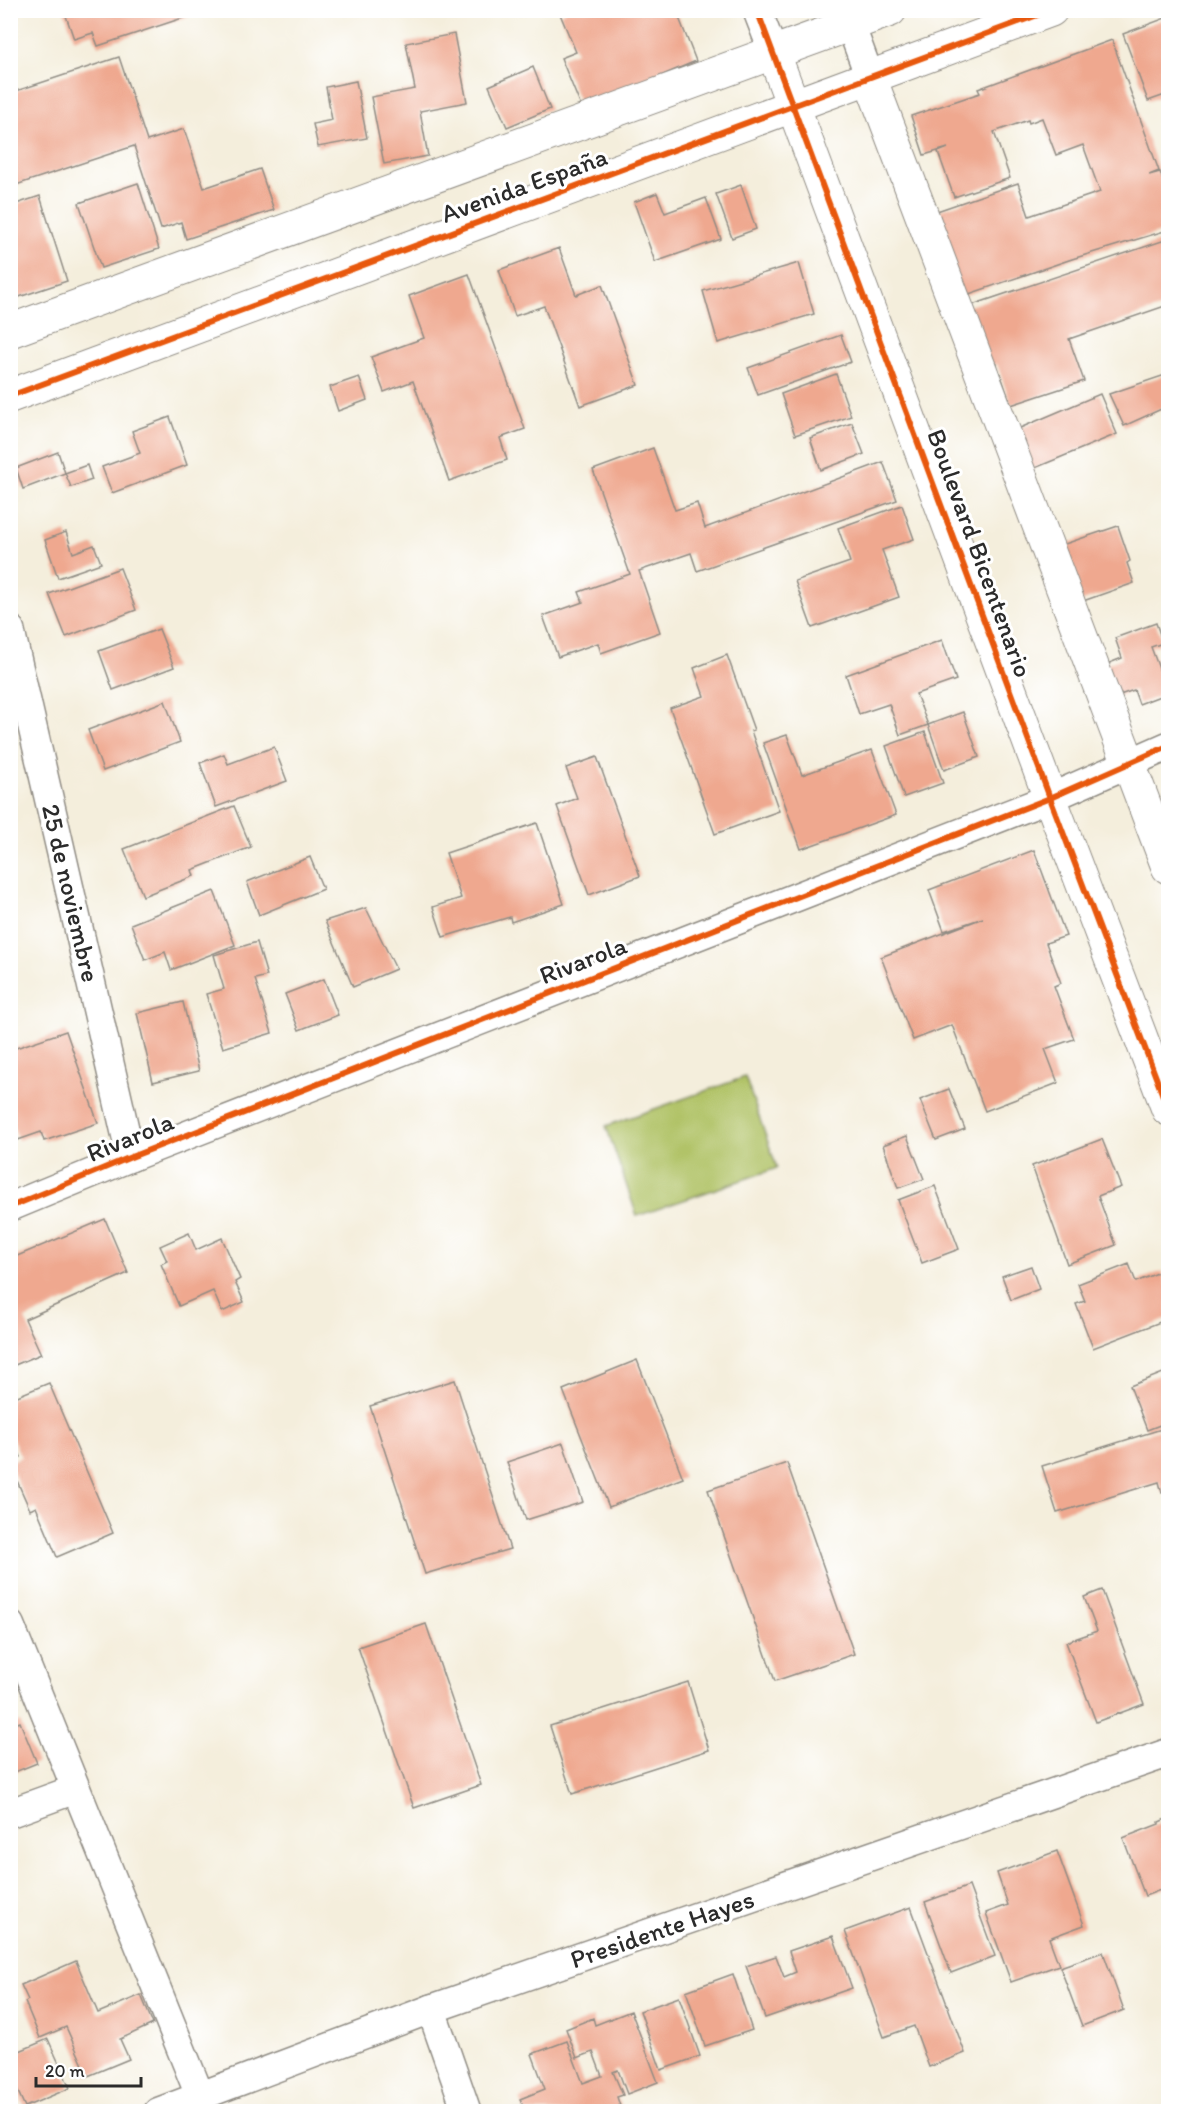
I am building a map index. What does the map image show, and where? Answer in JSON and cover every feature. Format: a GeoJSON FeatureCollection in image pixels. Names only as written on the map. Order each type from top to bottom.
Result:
{"type":"FeatureCollection","features":[{"type":"Feature","properties":{"kind":"street","name":"Boulevard Bicentenario"},"geometry":{"type":"LineString","coordinates":[[757,10],[1168,1109]]}},
{"type":"Feature","properties":{"kind":"street","name":"Avenida España"},"geometry":{"type":"LineString","coordinates":[[10,331],[774,54],[848,18],[890,10]]}},
{"type":"Feature","properties":{"kind":"street","name":"Avenida España"},"geometry":{"type":"LineString","coordinates":[[10,396],[1051,10]]}},
{"type":"Feature","properties":{"kind":"street"},"geometry":{"type":"LineString","coordinates":[[848,18],[1168,867]]}},
{"type":"Feature","properties":{"kind":"street","name":"25 de noviembre"},"geometry":{"type":"LineString","coordinates":[[10,629],[131,1158]]}},
{"type":"Feature","properties":{"kind":"street","name":"Rivarola"},"geometry":{"type":"LineString","coordinates":[[10,1207],[1050,798],[1168,746]]}},
{"type":"Feature","properties":{"kind":"street"},"geometry":{"type":"LineString","coordinates":[[10,1625],[200,2096]]}},
{"type":"Feature","properties":{"kind":"street","name":"Presidente Hayes"},"geometry":{"type":"LineString","coordinates":[[158,2112],[431,2009],[1168,1753]]}},
{"type":"Feature","properties":{"kind":"street"},"geometry":{"type":"LineString","coordinates":[[10,1813],[76,1789]]}},
{"type":"Feature","properties":{"kind":"street"},"geometry":{"type":"LineString","coordinates":[[431,2009],[467,2112]]}},
{"type":"Feature","properties":{"kind":"green space"},"geometry":{"type":"Polygon","coordinates":[[[745,1077],[777,1168],[637,1216],[606,1126],[745,1077]]]}},
{"type":"Feature","properties":{"kind":"building"},"geometry":{"type":"Polygon","coordinates":[[[64,10],[204,11],[98,46],[93,33],[74,39],[64,10]]]}},
{"type":"Feature","properties":{"kind":"building"},"geometry":{"type":"Polygon","coordinates":[[[567,10],[676,10],[696,61],[582,109],[561,58],[576,52],[560,14],[567,10]]]}},
{"type":"Feature","properties":{"kind":"building"},"geometry":{"type":"Polygon","coordinates":[[[1168,17],[1168,94],[1148,101],[1123,34],[1168,17]]]}},
{"type":"Feature","properties":{"kind":"building"},"geometry":{"type":"Polygon","coordinates":[[[454,34],[467,102],[420,111],[428,156],[384,164],[371,97],[415,89],[406,43],[454,34]]]}},
{"type":"Feature","properties":{"kind":"building"},"geometry":{"type":"Polygon","coordinates":[[[1112,40],[1159,171],[1149,175],[1160,172],[1168,194],[1168,230],[1072,259],[957,298],[937,211],[1018,183],[1029,216],[1100,192],[1083,145],[1056,155],[1042,118],[1029,123],[1028,120],[994,132],[1010,178],[954,197],[938,152],[948,148],[924,155],[911,116],[980,93],[978,89],[1112,40]]]}},
{"type":"Feature","properties":{"kind":"building"},"geometry":{"type":"Polygon","coordinates":[[[119,57],[147,141],[184,129],[204,188],[260,169],[274,210],[186,239],[181,222],[161,229],[134,146],[10,187],[10,93],[119,57]]]}},
{"type":"Feature","properties":{"kind":"building"},"geometry":{"type":"Polygon","coordinates":[[[533,67],[550,109],[507,127],[489,86],[533,67]]]}},
{"type":"Feature","properties":{"kind":"building"},"geometry":{"type":"Polygon","coordinates":[[[356,81],[367,138],[318,147],[313,124],[332,120],[326,87],[356,81]]]}},
{"type":"Feature","properties":{"kind":"building"},"geometry":{"type":"Polygon","coordinates":[[[138,183],[159,249],[101,268],[79,203],[138,183]]]}},
{"type":"Feature","properties":{"kind":"building"},"geometry":{"type":"Polygon","coordinates":[[[741,185],[756,229],[732,238],[716,194],[741,185]]]}},
{"type":"Feature","properties":{"kind":"building"},"geometry":{"type":"Polygon","coordinates":[[[657,193],[665,213],[706,198],[721,239],[655,262],[634,202],[657,193]]]}},
{"type":"Feature","properties":{"kind":"building"},"geometry":{"type":"Polygon","coordinates":[[[40,196],[67,281],[13,299],[10,292],[10,206],[40,196]]]}},
{"type":"Feature","properties":{"kind":"building"},"geometry":{"type":"Polygon","coordinates":[[[1168,239],[1168,305],[1069,339],[1084,381],[1011,405],[997,364],[988,366],[966,307],[1168,239]]]}},
{"type":"Feature","properties":{"kind":"building"},"geometry":{"type":"Polygon","coordinates":[[[559,248],[576,295],[602,285],[638,385],[580,406],[544,306],[515,316],[499,270],[559,248]]]}},
{"type":"Feature","properties":{"kind":"building"},"geometry":{"type":"Polygon","coordinates":[[[799,263],[814,314],[718,343],[703,291],[799,263]]]}},
{"type":"Feature","properties":{"kind":"building"},"geometry":{"type":"Polygon","coordinates":[[[469,274],[525,429],[500,438],[507,460],[449,481],[413,381],[384,392],[371,357],[424,338],[409,296],[469,274]]]}},
{"type":"Feature","properties":{"kind":"building"},"geometry":{"type":"Polygon","coordinates":[[[841,335],[851,362],[758,395],[748,368],[841,335]]]}},
{"type":"Feature","properties":{"kind":"building"},"geometry":{"type":"Polygon","coordinates":[[[836,374],[851,416],[795,435],[781,394],[836,374]]]}},
{"type":"Feature","properties":{"kind":"building"},"geometry":{"type":"Polygon","coordinates":[[[1168,374],[1168,406],[1124,426],[1109,394],[1168,374]]]}},
{"type":"Feature","properties":{"kind":"building"},"geometry":{"type":"Polygon","coordinates":[[[359,377],[367,400],[338,411],[330,387],[359,377]]]}},
{"type":"Feature","properties":{"kind":"building"},"geometry":{"type":"Polygon","coordinates":[[[1100,394],[1117,434],[1030,470],[1013,431],[1100,394]]]}},
{"type":"Feature","properties":{"kind":"building"},"geometry":{"type":"Polygon","coordinates":[[[170,417],[187,465],[112,493],[102,467],[140,453],[132,431],[170,417]]]}},
{"type":"Feature","properties":{"kind":"building"},"geometry":{"type":"Polygon","coordinates":[[[852,423],[864,454],[821,470],[810,438],[852,423]]]}},
{"type":"Feature","properties":{"kind":"building"},"geometry":{"type":"Polygon","coordinates":[[[653,448],[675,510],[697,503],[705,528],[883,462],[897,500],[697,571],[691,553],[639,571],[660,632],[601,653],[598,643],[558,657],[543,616],[583,602],[579,592],[630,574],[593,470],[653,448]]]}},
{"type":"Feature","properties":{"kind":"building"},"geometry":{"type":"Polygon","coordinates":[[[58,452],[65,473],[23,489],[16,468],[58,452]]]}},
{"type":"Feature","properties":{"kind":"building"},"geometry":{"type":"Polygon","coordinates":[[[87,465],[92,480],[71,487],[65,473],[87,465]]]}},
{"type":"Feature","properties":{"kind":"building"},"geometry":{"type":"Polygon","coordinates":[[[902,505],[914,539],[882,550],[899,597],[812,628],[795,581],[850,562],[838,528],[902,505]]]}},
{"type":"Feature","properties":{"kind":"building"},"geometry":{"type":"Polygon","coordinates":[[[1118,526],[1130,561],[1127,563],[1134,583],[1069,606],[1050,549],[1118,526]]]}},
{"type":"Feature","properties":{"kind":"building"},"geometry":{"type":"Polygon","coordinates":[[[66,532],[73,553],[94,545],[101,563],[58,578],[45,540],[66,532]]]}},
{"type":"Feature","properties":{"kind":"building"},"geometry":{"type":"Polygon","coordinates":[[[120,568],[136,610],[66,637],[49,594],[120,568]]]}},
{"type":"Feature","properties":{"kind":"building"},"geometry":{"type":"Polygon","coordinates":[[[1156,623],[1163,643],[1151,647],[1168,693],[1139,704],[1134,690],[1114,697],[1102,666],[1122,658],[1115,638],[1156,623]]]}},
{"type":"Feature","properties":{"kind":"building"},"geometry":{"type":"Polygon","coordinates":[[[159,629],[174,667],[113,690],[99,651],[159,629]]]}},
{"type":"Feature","properties":{"kind":"building"},"geometry":{"type":"Polygon","coordinates":[[[942,640],[956,680],[916,694],[928,725],[900,735],[889,704],[859,714],[846,675],[942,640]]]}},
{"type":"Feature","properties":{"kind":"building"},"geometry":{"type":"Polygon","coordinates":[[[727,655],[754,730],[751,731],[779,811],[715,834],[670,708],[704,696],[694,668],[727,655]]]}},
{"type":"Feature","properties":{"kind":"building"},"geometry":{"type":"Polygon","coordinates":[[[165,701],[180,742],[103,771],[88,730],[165,701]]]}},
{"type":"Feature","properties":{"kind":"building"},"geometry":{"type":"Polygon","coordinates":[[[963,712],[979,757],[944,770],[928,725],[963,712]]]}},
{"type":"Feature","properties":{"kind":"building"},"geometry":{"type":"Polygon","coordinates":[[[925,732],[943,783],[904,797],[886,746],[925,732]]]}},
{"type":"Feature","properties":{"kind":"building"},"geometry":{"type":"Polygon","coordinates":[[[787,735],[802,775],[872,750],[896,815],[801,849],[763,743],[787,735]]]}},
{"type":"Feature","properties":{"kind":"building"},"geometry":{"type":"Polygon","coordinates":[[[274,747],[287,781],[216,807],[200,763],[224,754],[228,764],[274,747]]]}},
{"type":"Feature","properties":{"kind":"building"},"geometry":{"type":"Polygon","coordinates":[[[597,757],[640,876],[589,895],[557,806],[577,798],[566,768],[597,757]]]}},
{"type":"Feature","properties":{"kind":"building"},"geometry":{"type":"Polygon","coordinates":[[[234,806],[251,847],[192,870],[194,876],[143,896],[124,849],[234,806]]]}},
{"type":"Feature","properties":{"kind":"building"},"geometry":{"type":"Polygon","coordinates":[[[537,823],[564,904],[511,922],[510,917],[443,937],[433,907],[461,898],[446,853],[537,823]]]}},
{"type":"Feature","properties":{"kind":"building"},"geometry":{"type":"Polygon","coordinates":[[[1034,850],[1066,936],[1046,943],[1061,983],[1054,986],[1074,1039],[1045,1049],[1058,1083],[985,1111],[952,1025],[913,1040],[881,957],[983,918],[944,931],[929,890],[1034,850]]]}},
{"type":"Feature","properties":{"kind":"building"},"geometry":{"type":"Polygon","coordinates":[[[310,857],[323,889],[259,915],[247,882],[310,857]]]}},
{"type":"Feature","properties":{"kind":"building"},"geometry":{"type":"Polygon","coordinates":[[[214,891],[235,945],[171,970],[165,952],[145,960],[131,924],[214,891]]]}},
{"type":"Feature","properties":{"kind":"building"},"geometry":{"type":"Polygon","coordinates":[[[366,908],[396,969],[353,987],[325,921],[366,908]]]}},
{"type":"Feature","properties":{"kind":"building"},"geometry":{"type":"Polygon","coordinates":[[[257,942],[267,976],[255,979],[272,1033],[223,1048],[206,994],[224,989],[214,955],[257,942]]]}},
{"type":"Feature","properties":{"kind":"building"},"geometry":{"type":"Polygon","coordinates":[[[324,979],[338,1015],[299,1030],[285,994],[324,979]]]}},
{"type":"Feature","properties":{"kind":"building"},"geometry":{"type":"Polygon","coordinates":[[[183,1002],[199,1071],[153,1082],[137,1013],[183,1002]]]}},
{"type":"Feature","properties":{"kind":"building"},"geometry":{"type":"Polygon","coordinates":[[[66,1031],[98,1123],[44,1141],[41,1132],[18,1140],[10,1116],[10,1050],[66,1031]]]}},
{"type":"Feature","properties":{"kind":"building"},"geometry":{"type":"Polygon","coordinates":[[[949,1089],[965,1129],[936,1140],[920,1100],[949,1089]]]}},
{"type":"Feature","properties":{"kind":"building"},"geometry":{"type":"Polygon","coordinates":[[[907,1136],[924,1179],[898,1188],[883,1145],[907,1136]]]}},
{"type":"Feature","properties":{"kind":"building"},"geometry":{"type":"Polygon","coordinates":[[[1102,1139],[1121,1187],[1098,1196],[1116,1245],[1067,1264],[1032,1166],[1102,1139]]]}},
{"type":"Feature","properties":{"kind":"building"},"geometry":{"type":"Polygon","coordinates":[[[935,1186],[959,1249],[922,1263],[898,1200],[935,1186]]]}},
{"type":"Feature","properties":{"kind":"building"},"geometry":{"type":"Polygon","coordinates":[[[105,1219],[128,1273],[25,1319],[41,1354],[10,1367],[10,1259],[105,1219]]]}},
{"type":"Feature","properties":{"kind":"building"},"geometry":{"type":"Polygon","coordinates":[[[189,1233],[196,1250],[222,1238],[240,1279],[235,1282],[244,1302],[222,1312],[213,1291],[179,1306],[161,1264],[167,1261],[160,1246],[189,1233]]]}},
{"type":"Feature","properties":{"kind":"building"},"geometry":{"type":"Polygon","coordinates":[[[1129,1264],[1136,1282],[1162,1271],[1168,1288],[1168,1319],[1093,1348],[1076,1304],[1085,1301],[1078,1284],[1129,1264]]]}},
{"type":"Feature","properties":{"kind":"building"},"geometry":{"type":"Polygon","coordinates":[[[1031,1266],[1039,1289],[1011,1300],[1002,1276],[1031,1266]]]}},
{"type":"Feature","properties":{"kind":"building"},"geometry":{"type":"Polygon","coordinates":[[[637,1360],[683,1478],[609,1507],[563,1390],[637,1360]]]}},
{"type":"Feature","properties":{"kind":"building"},"geometry":{"type":"Polygon","coordinates":[[[1168,1371],[1168,1422],[1147,1430],[1130,1386],[1168,1371]]]}},
{"type":"Feature","properties":{"kind":"building"},"geometry":{"type":"Polygon","coordinates":[[[455,1380],[510,1549],[425,1574],[370,1406],[455,1380]]]}},
{"type":"Feature","properties":{"kind":"building"},"geometry":{"type":"Polygon","coordinates":[[[49,1383],[113,1533],[57,1557],[36,1507],[30,1510],[10,1465],[10,1462],[21,1457],[10,1433],[10,1399],[49,1383]]]}},
{"type":"Feature","properties":{"kind":"building"},"geometry":{"type":"Polygon","coordinates":[[[1168,1427],[1168,1491],[1162,1493],[1159,1482],[1057,1513],[1042,1466],[1168,1427]]]}},
{"type":"Feature","properties":{"kind":"building"},"geometry":{"type":"Polygon","coordinates":[[[563,1443],[583,1502],[526,1520],[507,1462],[563,1443]]]}},
{"type":"Feature","properties":{"kind":"building"},"geometry":{"type":"Polygon","coordinates":[[[787,1463],[854,1654],[775,1681],[708,1490],[787,1463]]]}},
{"type":"Feature","properties":{"kind":"building"},"geometry":{"type":"Polygon","coordinates":[[[1102,1590],[1144,1704],[1096,1722],[1066,1642],[1097,1631],[1084,1597],[1102,1590]]]}},
{"type":"Feature","properties":{"kind":"building"},"geometry":{"type":"Polygon","coordinates":[[[426,1624],[481,1785],[414,1808],[358,1647],[426,1624]]]}},
{"type":"Feature","properties":{"kind":"building"},"geometry":{"type":"Polygon","coordinates":[[[688,1682],[709,1750],[572,1794],[550,1726],[688,1682]]]}},
{"type":"Feature","properties":{"kind":"building"},"geometry":{"type":"Polygon","coordinates":[[[20,1722],[37,1763],[10,1774],[10,1726],[20,1722]]]}},
{"type":"Feature","properties":{"kind":"building"},"geometry":{"type":"Polygon","coordinates":[[[1168,1818],[1168,1887],[1145,1896],[1123,1838],[1159,1824],[1168,1818]]]}},
{"type":"Feature","properties":{"kind":"building"},"geometry":{"type":"Polygon","coordinates":[[[1057,1851],[1084,1925],[1049,1938],[1059,1965],[1011,1982],[986,1913],[1008,1905],[997,1873],[1057,1851]]]}},
{"type":"Feature","properties":{"kind":"building"},"geometry":{"type":"Polygon","coordinates":[[[969,1886],[995,1956],[951,1973],[925,1902],[969,1886]]]}},
{"type":"Feature","properties":{"kind":"building"},"geometry":{"type":"Polygon","coordinates":[[[911,1907],[965,2053],[929,2067],[914,2026],[884,2037],[845,1931],[911,1907]]]}},
{"type":"Feature","properties":{"kind":"building"},"geometry":{"type":"Polygon","coordinates":[[[833,1936],[852,1988],[765,2018],[746,1966],[776,1956],[784,1977],[796,1972],[789,1951],[833,1936]]]}},
{"type":"Feature","properties":{"kind":"building"},"geometry":{"type":"Polygon","coordinates":[[[1103,1952],[1124,2010],[1082,2026],[1060,1967],[1103,1952]]]}},
{"type":"Feature","properties":{"kind":"building"},"geometry":{"type":"Polygon","coordinates":[[[76,1961],[98,2013],[141,1995],[153,2024],[120,2039],[129,2059],[88,2076],[66,2027],[40,2038],[25,2002],[28,2000],[21,1985],[76,1961]]]}},
{"type":"Feature","properties":{"kind":"building"},"geometry":{"type":"Polygon","coordinates":[[[733,1974],[752,2030],[705,2046],[686,1991],[733,1974]]]}},
{"type":"Feature","properties":{"kind":"building"},"geometry":{"type":"Polygon","coordinates":[[[679,1997],[700,2056],[661,2070],[640,2011],[679,1997]]]}},
{"type":"Feature","properties":{"kind":"building"},"geometry":{"type":"Polygon","coordinates":[[[631,2011],[658,2082],[627,2094],[618,2070],[613,2072],[623,2095],[617,2097],[622,2112],[594,2112],[592,2107],[580,2112],[525,2112],[520,2099],[545,2089],[532,2054],[567,2041],[583,2083],[602,2076],[593,2052],[577,2058],[566,2029],[593,2018],[595,2025],[631,2011]]]}},
{"type":"Feature","properties":{"kind":"building"},"geometry":{"type":"Polygon","coordinates":[[[48,2039],[70,2088],[25,2107],[10,2074],[10,2055],[48,2039]]]}},
{"type":"Feature","properties":{"kind":"cycle path"},"geometry":{"type":"LineString","coordinates":[[757,10],[1168,1109]]}},
{"type":"Feature","properties":{"kind":"cycle path"},"geometry":{"type":"LineString","coordinates":[[10,396],[1051,10]]}},
{"type":"Feature","properties":{"kind":"cycle path"},"geometry":{"type":"LineString","coordinates":[[10,1207],[131,1157],[1050,798],[1168,746]]}}]}
